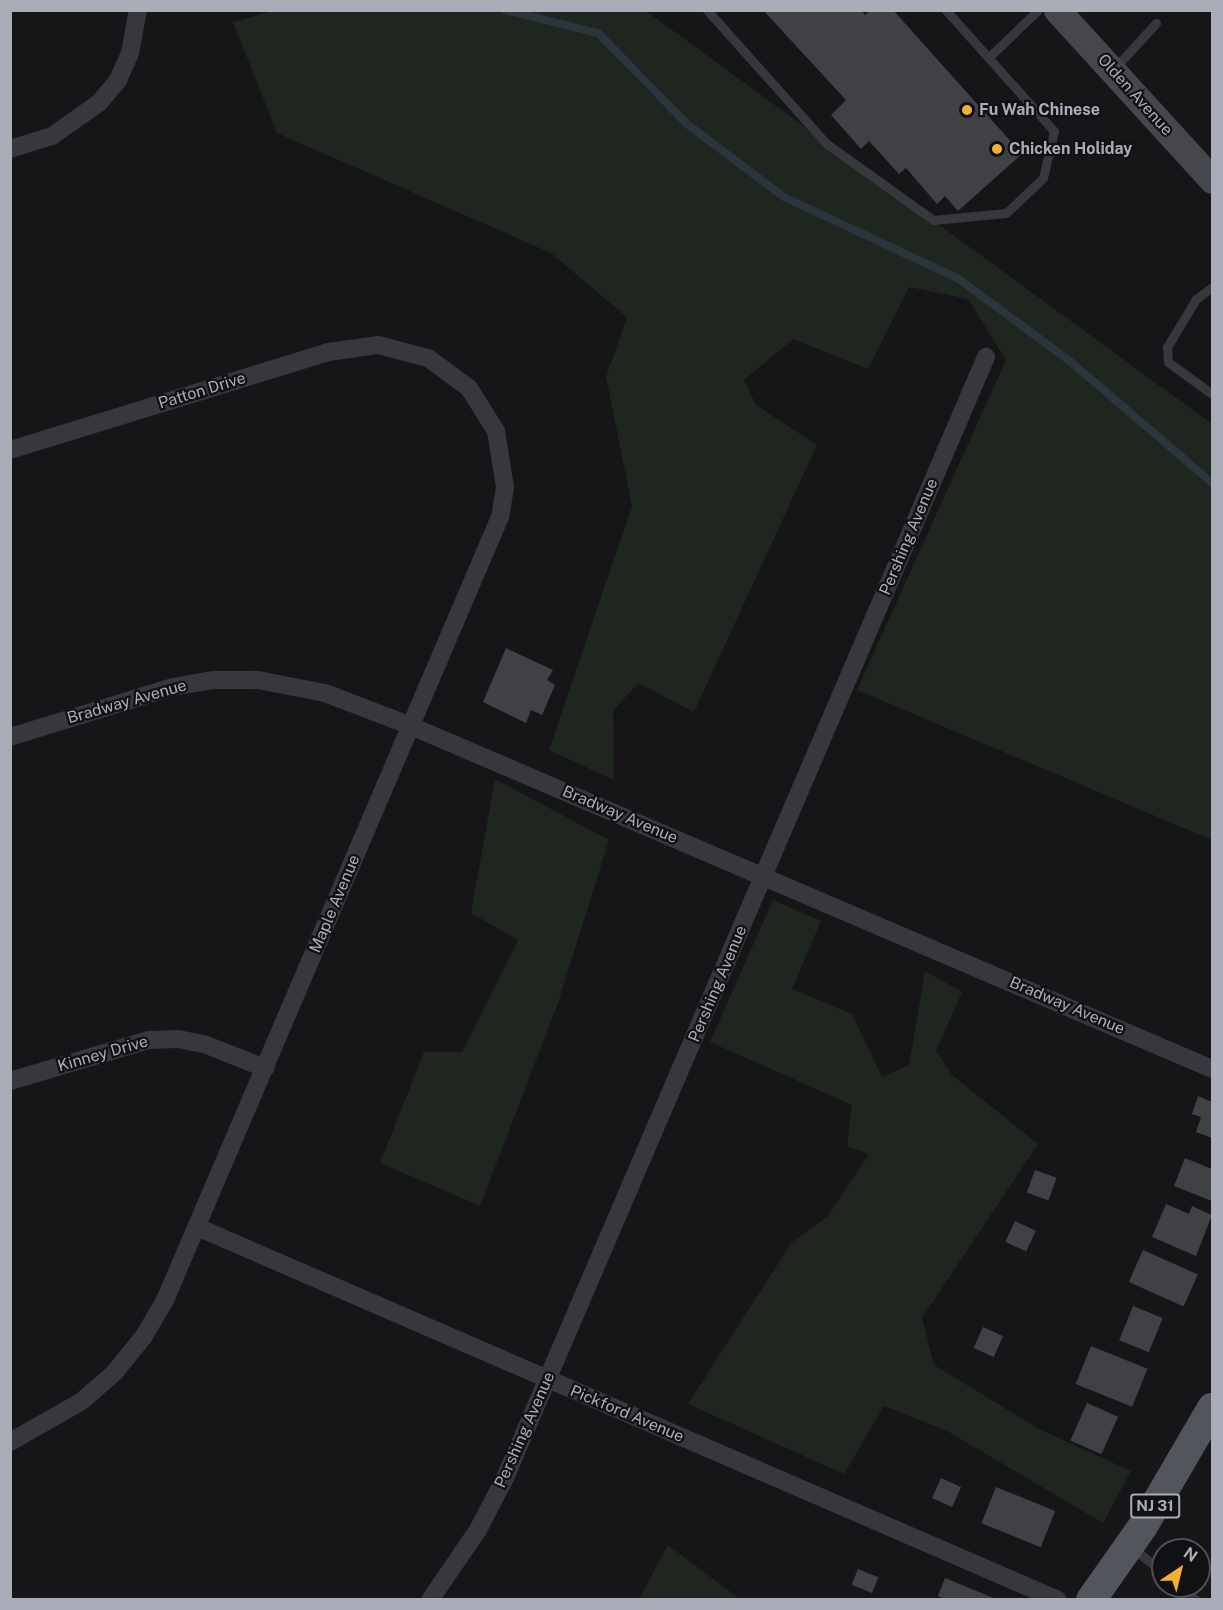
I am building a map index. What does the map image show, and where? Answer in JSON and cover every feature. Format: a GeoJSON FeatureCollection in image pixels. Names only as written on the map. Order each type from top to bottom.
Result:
{"type":"FeatureCollection","features":[{"type":"Feature","properties":{"kind":"main road","name":"Olden Avenue"},"geometry":{"type":"LineString","coordinates":[[1068,15],[1113,70],[1212,180]]}},
{"type":"Feature","properties":{"kind":"main road","name":"NJ 31"},"geometry":{"type":"LineString","coordinates":[[1091,1599],[1130,1545],[1212,1408]]}},
{"type":"Feature","properties":{"kind":"street"},"geometry":{"type":"LineString","coordinates":[[10,149],[52,136],[99,103],[118,80],[130,53],[138,10]]}},
{"type":"Feature","properties":{"kind":"street","name":"Patton Drive"},"geometry":{"type":"LineString","coordinates":[[10,450],[328,352],[368,345],[396,348]]}},
{"type":"Feature","properties":{"kind":"street","name":"Maple Avenue"},"geometry":{"type":"LineString","coordinates":[[10,1442],[82,1401],[114,1373],[144,1336],[165,1300],[500,516],[505,486],[496,431],[470,388],[428,358],[396,348]]}},
{"type":"Feature","properties":{"kind":"street","name":"Pershing Avenue"},"geometry":{"type":"LineString","coordinates":[[430,1599],[478,1530],[548,1379],[986,357]]}},
{"type":"Feature","properties":{"kind":"street","name":"Bradway Avenue"},"geometry":{"type":"LineString","coordinates":[[10,737],[173,687],[213,680],[258,680],[298,686],[411,726],[1212,1069]]}},
{"type":"Feature","properties":{"kind":"street","name":"Kinney Drive"},"geometry":{"type":"LineString","coordinates":[[10,1081],[148,1040],[178,1039],[204,1044],[265,1068]]}},
{"type":"Feature","properties":{"kind":"street","name":"Pickford Avenue"},"geometry":{"type":"LineString","coordinates":[[197,1227],[1058,1599]]}},
{"type":"Feature","properties":{"kind":"lane"},"geometry":{"type":"LineString","coordinates":[[706,10],[827,144],[933,220],[1005,213],[1043,178],[1054,131],[946,10]]}},
{"type":"Feature","properties":{"kind":"lane"},"geometry":{"type":"LineString","coordinates":[[989,57],[1038,10]]}},
{"type":"Feature","properties":{"kind":"lane"},"geometry":{"type":"LineString","coordinates":[[1113,70],[1156,22]]}},
{"type":"Feature","properties":{"kind":"lane"},"geometry":{"type":"LineString","coordinates":[[1212,287],[1196,299],[1167,347],[1168,362],[1212,394]]}},
{"type":"Feature","properties":{"kind":"lane"},"geometry":{"type":"LineString","coordinates":[[1130,1545],[1151,1562]]}},
{"type":"Feature","properties":{"kind":"shaded area"},"geometry":{"type":"Polygon","coordinates":[[[276,10],[646,11],[1212,424],[1212,840],[857,690],[1006,360],[968,299],[909,287],[868,369],[793,339],[744,380],[756,405],[817,445],[694,712],[638,683],[613,711],[614,780],[549,750],[632,506],[606,377],[627,317],[551,253],[277,133],[233,22],[276,10]]]}},
{"type":"Feature","properties":{"kind":"shaded area"},"geometry":{"type":"Polygon","coordinates":[[[495,779],[609,840],[558,1003],[480,1206],[380,1163],[424,1052],[462,1052],[518,940],[471,913],[495,779]]]}},
{"type":"Feature","properties":{"kind":"shaded area"},"geometry":{"type":"Polygon","coordinates":[[[773,900],[821,921],[792,989],[852,1014],[882,1077],[909,1065],[925,971],[962,992],[936,1051],[952,1075],[1038,1144],[922,1318],[934,1365],[1041,1430],[1131,1471],[1103,1523],[947,1431],[884,1406],[844,1474],[688,1404],[792,1242],[828,1216],[869,1154],[847,1146],[852,1105],[710,1042],[773,900]]]}},
{"type":"Feature","properties":{"kind":"shaded area"},"geometry":{"type":"Polygon","coordinates":[[[668,1545],[740,1599],[639,1599],[668,1545]]]}},
{"type":"Feature","properties":{"kind":"building"},"geometry":{"type":"Polygon","coordinates":[[[763,10],[861,10],[865,15],[871,10],[893,10],[1022,154],[958,211],[945,196],[937,204],[906,168],[899,174],[869,141],[861,149],[831,115],[846,100],[763,10]]]}},
{"type":"Feature","properties":{"kind":"building"},"geometry":{"type":"Polygon","coordinates":[[[506,648],[553,670],[547,680],[555,685],[542,715],[531,710],[526,723],[483,702],[506,648]]]}},
{"type":"Feature","properties":{"kind":"building"},"geometry":{"type":"Polygon","coordinates":[[[1198,1096],[1212,1102],[1212,1138],[1196,1132],[1201,1117],[1192,1114],[1198,1096]]]}},
{"type":"Feature","properties":{"kind":"building"},"geometry":{"type":"Polygon","coordinates":[[[1185,1158],[1212,1169],[1212,1201],[1174,1186],[1185,1158]]]}},
{"type":"Feature","properties":{"kind":"building"},"geometry":{"type":"Polygon","coordinates":[[[1035,1170],[1057,1178],[1048,1200],[1027,1193],[1035,1170]]]}},
{"type":"Feature","properties":{"kind":"building"},"geometry":{"type":"Polygon","coordinates":[[[1166,1204],[1189,1214],[1192,1206],[1212,1215],[1196,1256],[1152,1237],[1166,1204]]]}},
{"type":"Feature","properties":{"kind":"building"},"geometry":{"type":"Polygon","coordinates":[[[1015,1221],[1036,1231],[1026,1252],[1005,1242],[1015,1221]]]}},
{"type":"Feature","properties":{"kind":"building"},"geometry":{"type":"Polygon","coordinates":[[[1143,1250],[1198,1274],[1184,1306],[1129,1282],[1143,1250]]]}},
{"type":"Feature","properties":{"kind":"building"},"geometry":{"type":"Polygon","coordinates":[[[1133,1306],[1163,1318],[1149,1352],[1119,1340],[1133,1306]]]}},
{"type":"Feature","properties":{"kind":"building"},"geometry":{"type":"Polygon","coordinates":[[[983,1327],[1003,1336],[994,1357],[974,1348],[983,1327]]]}},
{"type":"Feature","properties":{"kind":"building"},"geometry":{"type":"Polygon","coordinates":[[[1091,1346],[1148,1369],[1132,1407],[1076,1384],[1091,1346]]]}},
{"type":"Feature","properties":{"kind":"building"},"geometry":{"type":"Polygon","coordinates":[[[1087,1403],[1118,1417],[1101,1454],[1070,1440],[1087,1403]]]}},
{"type":"Feature","properties":{"kind":"building"},"geometry":{"type":"Polygon","coordinates":[[[941,1478],[961,1487],[952,1507],[932,1498],[941,1478]]]}},
{"type":"Feature","properties":{"kind":"building"},"geometry":{"type":"Polygon","coordinates":[[[996,1487],[1055,1511],[1041,1547],[981,1523],[996,1487]]]}},
{"type":"Feature","properties":{"kind":"building"},"geometry":{"type":"Polygon","coordinates":[[[858,1569],[878,1577],[872,1593],[852,1585],[858,1569]]]}},
{"type":"Feature","properties":{"kind":"building"},"geometry":{"type":"Polygon","coordinates":[[[945,1578],[996,1600],[946,1600],[938,1596],[945,1578]]]}},
{"type":"Feature","properties":{"kind":"waterway"},"geometry":{"type":"LineString","coordinates":[[505,10],[598,33],[687,124],[784,197],[959,279],[1071,362],[1212,483]]}},
{"type":"Feature","properties":{"kind":"place","name":"Fu Wah Chinese"},"geometry":{"type":"Point","coordinates":[967,110]}},
{"type":"Feature","properties":{"kind":"place","name":"Chicken Holiday"},"geometry":{"type":"Point","coordinates":[997,149]}}]}
